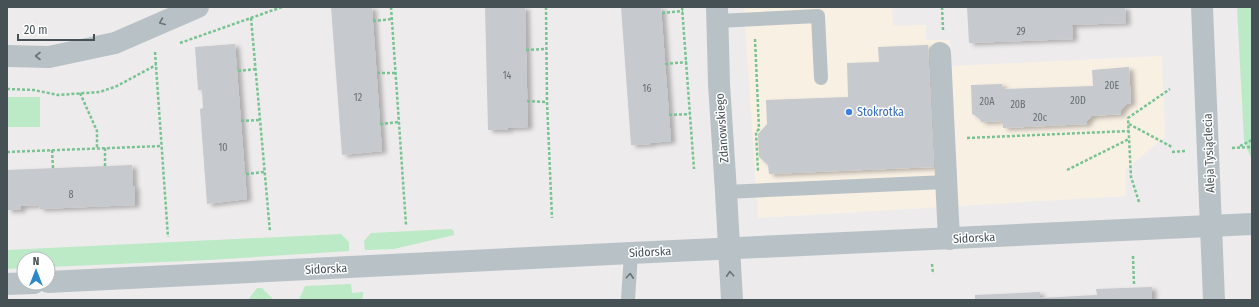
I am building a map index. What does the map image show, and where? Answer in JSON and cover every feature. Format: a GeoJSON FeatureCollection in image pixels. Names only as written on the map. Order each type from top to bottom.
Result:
{"type":"FeatureCollection","features":[{"type":"Feature","properties":{"kind":"street"},"geometry":{"type":"LineString","coordinates":[[7,56],[49,56],[115,43],[198,7]]}},
{"type":"Feature","properties":{"kind":"street","name":"Aleja Tysiąclecia"},"geometry":{"type":"LineString","coordinates":[[1202,7],[1214,300]]}},
{"type":"Feature","properties":{"kind":"street","name":"Zdanowskiego"},"geometry":{"type":"LineString","coordinates":[[717,14],[718,84],[730,248],[732,300]]}},
{"type":"Feature","properties":{"kind":"street"},"geometry":{"type":"LineString","coordinates":[[940,53],[949,239]]}},
{"type":"Feature","properties":{"kind":"street","name":"Sidorska"},"geometry":{"type":"LineString","coordinates":[[56,282],[1252,224]]}},
{"type":"Feature","properties":{"kind":"lane"},"geometry":{"type":"LineString","coordinates":[[717,14],[754,19],[818,16],[821,78]]}},
{"type":"Feature","properties":{"kind":"lane"},"geometry":{"type":"LineString","coordinates":[[726,192],[946,182]]}},
{"type":"Feature","properties":{"kind":"lane"},"geometry":{"type":"LineString","coordinates":[[628,300],[631,253]]}},
{"type":"Feature","properties":{"kind":"path"},"geometry":{"type":"LineString","coordinates":[[177,44],[282,7]]}},
{"type":"Feature","properties":{"kind":"path"},"geometry":{"type":"LineString","coordinates":[[391,7],[406,225]]}},
{"type":"Feature","properties":{"kind":"path"},"geometry":{"type":"LineString","coordinates":[[546,7],[547,102],[552,218]]}},
{"type":"Feature","properties":{"kind":"path"},"geometry":{"type":"LineString","coordinates":[[682,7],[694,169]]}},
{"type":"Feature","properties":{"kind":"path"},"geometry":{"type":"LineString","coordinates":[[662,13],[683,11]]}},
{"type":"Feature","properties":{"kind":"path"},"geometry":{"type":"LineString","coordinates":[[251,18],[270,232]]}},
{"type":"Feature","properties":{"kind":"path"},"geometry":{"type":"LineString","coordinates":[[373,21],[392,19]]}},
{"type":"Feature","properties":{"kind":"path"},"geometry":{"type":"LineString","coordinates":[[754,19],[759,129],[756,132],[757,166],[762,191]]}},
{"type":"Feature","properties":{"kind":"path"},"geometry":{"type":"LineString","coordinates":[[526,50],[546,49]]}},
{"type":"Feature","properties":{"kind":"path"},"geometry":{"type":"LineString","coordinates":[[162,50],[154,52],[168,237]]}},
{"type":"Feature","properties":{"kind":"path"},"geometry":{"type":"LineString","coordinates":[[665,64],[686,62]]}},
{"type":"Feature","properties":{"kind":"path"},"geometry":{"type":"LineString","coordinates":[[7,89],[34,90],[58,95],[100,92],[116,86],[156,65]]}},
{"type":"Feature","properties":{"kind":"path"},"geometry":{"type":"LineString","coordinates":[[238,71],[256,69]]}},
{"type":"Feature","properties":{"kind":"path"},"geometry":{"type":"LineString","coordinates":[[376,73],[395,73]]}},
{"type":"Feature","properties":{"kind":"path"},"geometry":{"type":"LineString","coordinates":[[1139,202],[1130,177],[1128,118],[1170,89]]}},
{"type":"Feature","properties":{"kind":"path"},"geometry":{"type":"LineString","coordinates":[[80,93],[96,131],[97,148]]}},
{"type":"Feature","properties":{"kind":"path"},"geometry":{"type":"LineString","coordinates":[[527,101],[547,102]]}},
{"type":"Feature","properties":{"kind":"path"},"geometry":{"type":"LineString","coordinates":[[669,115],[690,114]]}},
{"type":"Feature","properties":{"kind":"path"},"geometry":{"type":"LineString","coordinates":[[242,122],[260,120]]}},
{"type":"Feature","properties":{"kind":"path"},"geometry":{"type":"LineString","coordinates":[[380,124],[399,122]]}},
{"type":"Feature","properties":{"kind":"path"},"geometry":{"type":"LineString","coordinates":[[1128,124],[1172,147]]}},
{"type":"Feature","properties":{"kind":"path"},"geometry":{"type":"LineString","coordinates":[[944,139],[1129,131]]}},
{"type":"Feature","properties":{"kind":"path"},"geometry":{"type":"LineString","coordinates":[[1067,170],[1129,139]]}},
{"type":"Feature","properties":{"kind":"path"},"geometry":{"type":"LineString","coordinates":[[1252,140],[1238,148],[1252,147]]}},
{"type":"Feature","properties":{"kind":"path"},"geometry":{"type":"LineString","coordinates":[[7,152],[162,146]]}},
{"type":"Feature","properties":{"kind":"path"},"geometry":{"type":"LineString","coordinates":[[105,148],[105,166]]}},
{"type":"Feature","properties":{"kind":"path"},"geometry":{"type":"LineString","coordinates":[[52,150],[52,168]]}},
{"type":"Feature","properties":{"kind":"path"},"geometry":{"type":"LineString","coordinates":[[246,174],[264,172]]}},
{"type":"Feature","properties":{"kind":"path"},"geometry":{"type":"LineString","coordinates":[[1133,256],[1134,284]]}},
{"type":"Feature","properties":{"kind":"path"},"geometry":{"type":"LineString","coordinates":[[932,264],[933,274]]}},
{"type":"Feature","properties":{"kind":"shaded area"},"geometry":{"type":"Polygon","coordinates":[[[744,7],[892,7],[893,26],[926,25],[926,40],[950,40],[951,66],[1162,56],[1165,137],[1125,170],[1126,196],[758,218],[744,7]]]}},
{"type":"Feature","properties":{"kind":"green space"},"geometry":{"type":"Polygon","coordinates":[[[1237,7],[1252,7],[1252,158],[1244,140],[1237,7]]]}},
{"type":"Feature","properties":{"kind":"green space"},"geometry":{"type":"Polygon","coordinates":[[[7,97],[40,97],[40,127],[7,127],[7,97]]]}},
{"type":"Feature","properties":{"kind":"green space"},"geometry":{"type":"Polygon","coordinates":[[[451,229],[454,231],[454,235],[394,249],[365,250],[364,241],[371,233],[451,229]]]}},
{"type":"Feature","properties":{"kind":"green space"},"geometry":{"type":"Polygon","coordinates":[[[341,234],[349,242],[349,251],[209,260],[56,267],[56,251],[16,251],[16,268],[7,269],[7,250],[341,234]]]}},
{"type":"Feature","properties":{"kind":"green space"},"geometry":{"type":"Polygon","coordinates":[[[351,284],[352,293],[363,292],[363,297],[361,300],[299,300],[305,286],[351,284]]]}},
{"type":"Feature","properties":{"kind":"green space"},"geometry":{"type":"Polygon","coordinates":[[[257,288],[262,288],[274,300],[248,300],[257,288]]]}},
{"type":"Feature","properties":{"kind":"building"},"geometry":{"type":"Polygon","coordinates":[[[331,7],[372,7],[382,151],[342,155],[331,7]]]}},
{"type":"Feature","properties":{"kind":"building"},"geometry":{"type":"Polygon","coordinates":[[[485,7],[525,7],[528,127],[508,128],[508,130],[488,130],[485,7]]]}},
{"type":"Feature","properties":{"kind":"building"},"geometry":{"type":"Polygon","coordinates":[[[621,7],[661,7],[671,141],[631,145],[621,7]]]}},
{"type":"Feature","properties":{"kind":"building"},"geometry":{"type":"Polygon","coordinates":[[[967,7],[1125,7],[1126,23],[1072,25],[1073,39],[969,43],[967,7]]]}},
{"type":"Feature","properties":{"kind":"building"},"geometry":{"type":"Polygon","coordinates":[[[235,44],[247,199],[207,204],[200,109],[203,108],[202,90],[198,90],[195,47],[235,44]]]}},
{"type":"Feature","properties":{"kind":"building","name":"Stokrotka"},"geometry":{"type":"Polygon","coordinates":[[[928,45],[934,167],[769,174],[768,165],[759,157],[758,134],[767,124],[766,100],[848,97],[847,63],[879,62],[878,47],[928,45]]]}},
{"type":"Feature","properties":{"kind":"building"},"geometry":{"type":"Polygon","coordinates":[[[1129,67],[1131,103],[1127,104],[1121,110],[1121,114],[1092,116],[1087,121],[1087,124],[1003,128],[1003,121],[981,122],[981,120],[972,114],[971,85],[1002,84],[1003,89],[1093,86],[1092,70],[1129,67]]]}},
{"type":"Feature","properties":{"kind":"building"},"geometry":{"type":"Polygon","coordinates":[[[132,165],[133,186],[135,186],[135,205],[40,209],[39,205],[21,206],[21,210],[7,210],[7,170],[132,165]]]}},
{"type":"Feature","properties":{"kind":"building"},"geometry":{"type":"Polygon","coordinates":[[[1152,287],[1152,300],[975,300],[975,295],[1040,292],[1040,298],[1097,295],[1096,289],[1152,287]]]}},
{"type":"Feature","properties":{"kind":"place","name":"Stokrotka"},"geometry":{"type":"Point","coordinates":[849,112]}}]}
